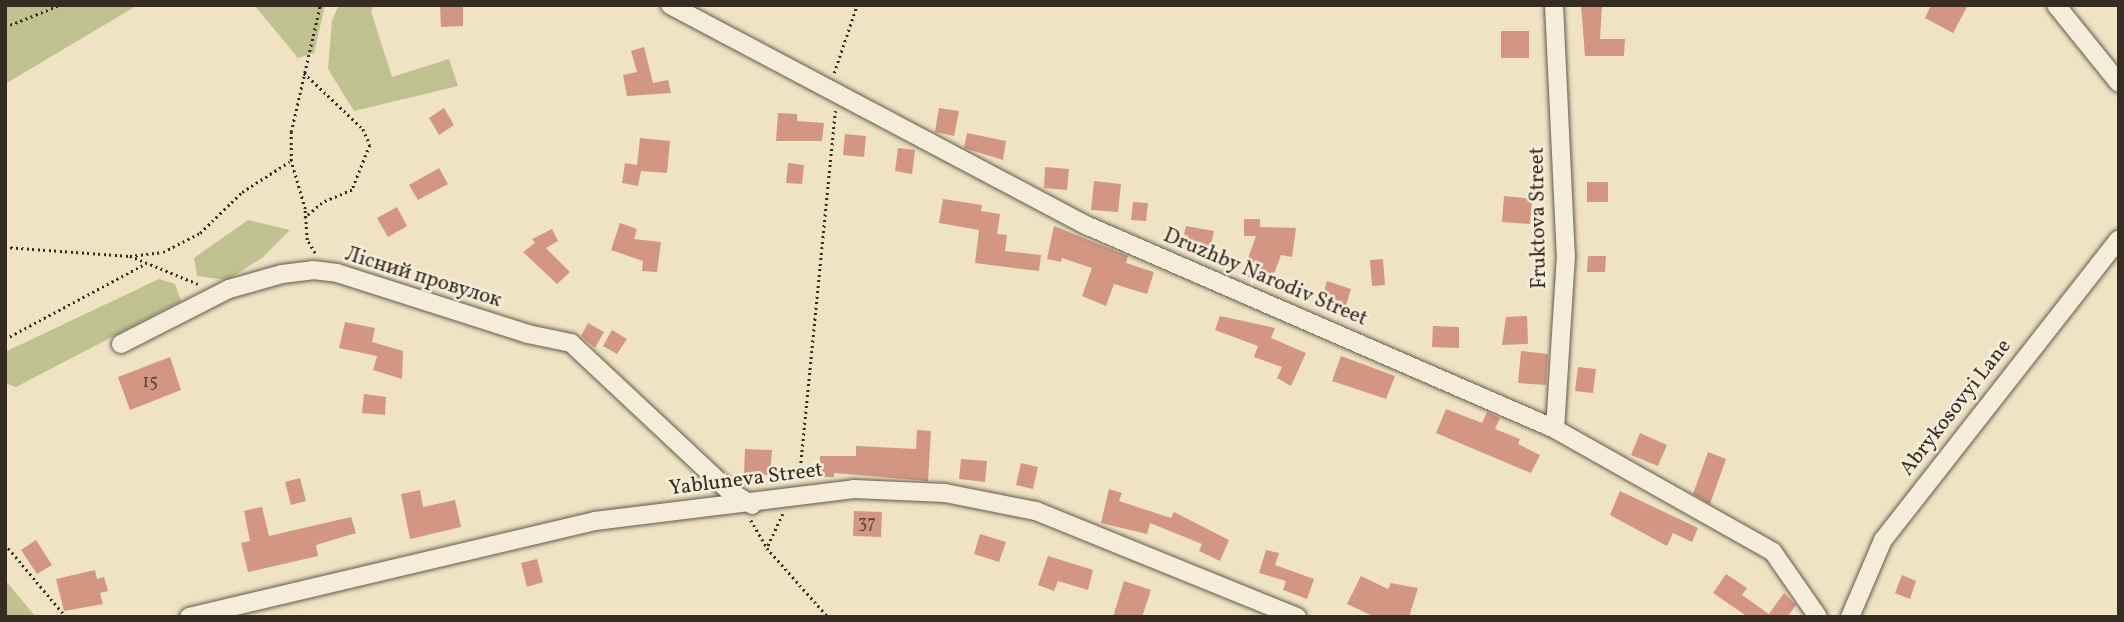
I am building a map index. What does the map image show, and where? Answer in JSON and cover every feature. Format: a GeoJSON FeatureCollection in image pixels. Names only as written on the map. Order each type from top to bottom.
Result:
{"type":"FeatureCollection","features":[{"type":"Feature","properties":{"kind":"street","name":"Druzhby Narodiv Street"},"geometry":{"type":"LineString","coordinates":[[670,5],[1088,226],[1555,429],[1773,552],[1810,614]]}},
{"type":"Feature","properties":{"kind":"street","name":"Fruktova Street"},"geometry":{"type":"LineString","coordinates":[[1554,5],[1566,255],[1555,429]]}},
{"type":"Feature","properties":{"kind":"street"},"geometry":{"type":"LineString","coordinates":[[2056,5],[2119,83]]}},
{"type":"Feature","properties":{"kind":"street","name":"Abrykosovyi Lane"},"geometry":{"type":"LineString","coordinates":[[1850,617],[1883,540],[2119,239]]}},
{"type":"Feature","properties":{"kind":"street","name":"Лісний провулок"},"geometry":{"type":"LineString","coordinates":[[121,344],[229,289],[282,274],[313,270],[337,274],[571,343],[747,505]]}},
{"type":"Feature","properties":{"kind":"street","name":"Yabluneva Street"},"geometry":{"type":"LineString","coordinates":[[189,617],[595,522],[747,505],[855,489],[945,493],[1036,511],[1291,615]]}},
{"type":"Feature","properties":{"kind":"path"},"geometry":{"type":"LineString","coordinates":[[5,27],[60,5]]}},
{"type":"Feature","properties":{"kind":"path"},"geometry":{"type":"LineString","coordinates":[[320,5],[291,132],[290,161],[313,252],[337,274]]}},
{"type":"Feature","properties":{"kind":"path"},"geometry":{"type":"LineString","coordinates":[[767,548],[803,472],[813,304],[831,130],[831,92],[857,5]]}},
{"type":"Feature","properties":{"kind":"path"},"geometry":{"type":"LineString","coordinates":[[303,72],[363,130],[370,145],[352,190],[322,203],[305,218]]}},
{"type":"Feature","properties":{"kind":"path"},"geometry":{"type":"LineString","coordinates":[[5,247],[130,256],[163,252],[200,233],[243,192],[290,161]]}},
{"type":"Feature","properties":{"kind":"path"},"geometry":{"type":"LineString","coordinates":[[130,256],[143,265],[206,288],[229,289]]}},
{"type":"Feature","properties":{"kind":"path"},"geometry":{"type":"LineString","coordinates":[[5,339],[143,265]]}},
{"type":"Feature","properties":{"kind":"path"},"geometry":{"type":"LineString","coordinates":[[747,505],[767,548],[828,617]]}},
{"type":"Feature","properties":{"kind":"path"},"geometry":{"type":"LineString","coordinates":[[5,544],[66,617]]}},
{"type":"Feature","properties":{"kind":"green space"},"geometry":{"type":"Polygon","coordinates":[[[5,5],[138,5],[5,84],[5,5]]]}},
{"type":"Feature","properties":{"kind":"green space"},"geometry":{"type":"Polygon","coordinates":[[[254,5],[325,5],[314,53],[298,58],[254,5]]]}},
{"type":"Feature","properties":{"kind":"green space"},"geometry":{"type":"Polygon","coordinates":[[[339,5],[374,5],[371,11],[392,77],[449,59],[458,86],[354,111],[328,69],[332,20],[339,5]]]}},
{"type":"Feature","properties":{"kind":"green space"},"geometry":{"type":"Polygon","coordinates":[[[248,220],[290,230],[262,258],[227,280],[197,276],[194,258],[248,220]]]}},
{"type":"Feature","properties":{"kind":"green space"},"geometry":{"type":"Polygon","coordinates":[[[159,279],[175,284],[181,301],[16,387],[5,383],[5,352],[159,279]]]}},
{"type":"Feature","properties":{"kind":"green space"},"geometry":{"type":"Polygon","coordinates":[[[5,580],[36,617],[5,617],[5,580]]]}},
{"type":"Feature","properties":{"kind":"building"},"geometry":{"type":"Polygon","coordinates":[[[440,5],[463,5],[463,26],[441,27],[440,5]]]}},
{"type":"Feature","properties":{"kind":"building"},"geometry":{"type":"Polygon","coordinates":[[[1581,5],[1602,5],[1600,39],[1625,39],[1624,56],[1585,56],[1581,5]]]}},
{"type":"Feature","properties":{"kind":"building"},"geometry":{"type":"Polygon","coordinates":[[[1931,5],[1968,5],[1953,33],[1925,18],[1931,5]]]}},
{"type":"Feature","properties":{"kind":"building"},"geometry":{"type":"Polygon","coordinates":[[[1501,31],[1529,31],[1529,58],[1501,58],[1501,31]]]}},
{"type":"Feature","properties":{"kind":"building"},"geometry":{"type":"Polygon","coordinates":[[[644,47],[653,83],[668,80],[671,93],[627,96],[623,75],[637,72],[631,51],[644,47]]]}},
{"type":"Feature","properties":{"kind":"building"},"geometry":{"type":"Polygon","coordinates":[[[444,108],[454,125],[439,135],[429,118],[444,108]]]}},
{"type":"Feature","properties":{"kind":"building"},"geometry":{"type":"Polygon","coordinates":[[[939,108],[959,111],[954,136],[935,132],[939,108]]]}},
{"type":"Feature","properties":{"kind":"building"},"geometry":{"type":"Polygon","coordinates":[[[778,113],[797,114],[797,121],[824,123],[822,141],[776,141],[778,113]]]}},
{"type":"Feature","properties":{"kind":"building"},"geometry":{"type":"Polygon","coordinates":[[[967,133],[1006,141],[1003,160],[964,148],[967,133]]]}},
{"type":"Feature","properties":{"kind":"building"},"geometry":{"type":"Polygon","coordinates":[[[845,134],[866,136],[864,157],[843,155],[845,134]]]}},
{"type":"Feature","properties":{"kind":"building"},"geometry":{"type":"Polygon","coordinates":[[[640,138],[670,141],[667,173],[641,171],[638,186],[622,183],[625,163],[637,165],[640,138]]]}},
{"type":"Feature","properties":{"kind":"building"},"geometry":{"type":"Polygon","coordinates":[[[898,148],[915,150],[912,174],[895,171],[898,148]]]}},
{"type":"Feature","properties":{"kind":"building"},"geometry":{"type":"Polygon","coordinates":[[[788,163],[804,165],[802,184],[786,183],[788,163]]]}},
{"type":"Feature","properties":{"kind":"building"},"geometry":{"type":"Polygon","coordinates":[[[1045,167],[1069,169],[1067,190],[1044,188],[1045,167]]]}},
{"type":"Feature","properties":{"kind":"building"},"geometry":{"type":"Polygon","coordinates":[[[439,168],[448,184],[418,200],[409,185],[439,168]]]}},
{"type":"Feature","properties":{"kind":"building"},"geometry":{"type":"Polygon","coordinates":[[[1094,181],[1121,184],[1118,212],[1091,210],[1094,181]]]}},
{"type":"Feature","properties":{"kind":"building"},"geometry":{"type":"Polygon","coordinates":[[[1587,182],[1608,182],[1608,202],[1587,202],[1587,182]]]}},
{"type":"Feature","properties":{"kind":"building"},"geometry":{"type":"Polygon","coordinates":[[[1504,196],[1532,199],[1530,224],[1502,222],[1504,196]]]}},
{"type":"Feature","properties":{"kind":"building"},"geometry":{"type":"Polygon","coordinates":[[[943,199],[982,205],[981,211],[1000,214],[997,234],[1007,235],[1005,251],[1041,255],[1039,271],[975,263],[979,230],[939,223],[943,199]]]}},
{"type":"Feature","properties":{"kind":"building"},"geometry":{"type":"Polygon","coordinates":[[[1133,202],[1148,203],[1146,221],[1131,220],[1133,202]]]}},
{"type":"Feature","properties":{"kind":"building"},"geometry":{"type":"Polygon","coordinates":[[[397,207],[407,226],[388,237],[377,218],[397,207]]]}},
{"type":"Feature","properties":{"kind":"building"},"geometry":{"type":"Polygon","coordinates":[[[1244,219],[1260,219],[1260,227],[1296,228],[1292,257],[1281,255],[1270,285],[1242,275],[1256,236],[1244,236],[1244,219]]]}},
{"type":"Feature","properties":{"kind":"building"},"geometry":{"type":"Polygon","coordinates":[[[620,223],[637,229],[634,239],[661,242],[657,272],[642,271],[643,261],[611,250],[620,223]]]}},
{"type":"Feature","properties":{"kind":"building"},"geometry":{"type":"Polygon","coordinates":[[[1054,226],[1128,256],[1126,263],[1154,272],[1147,294],[1114,284],[1106,306],[1082,296],[1092,268],[1062,258],[1061,262],[1047,259],[1054,226]]]}},
{"type":"Feature","properties":{"kind":"building"},"geometry":{"type":"Polygon","coordinates":[[[1186,226],[1214,231],[1209,254],[1181,248],[1186,226]]]}},
{"type":"Feature","properties":{"kind":"building"},"geometry":{"type":"Polygon","coordinates":[[[552,229],[558,241],[546,248],[570,272],[557,284],[523,252],[535,243],[532,239],[552,229]]]}},
{"type":"Feature","properties":{"kind":"building"},"geometry":{"type":"Polygon","coordinates":[[[1588,256],[1606,256],[1605,272],[1587,272],[1588,256]]]}},
{"type":"Feature","properties":{"kind":"building"},"geometry":{"type":"Polygon","coordinates":[[[1383,259],[1385,285],[1372,286],[1370,260],[1383,259]]]}},
{"type":"Feature","properties":{"kind":"building"},"geometry":{"type":"Polygon","coordinates":[[[1327,281],[1351,289],[1344,312],[1320,305],[1327,281]]]}},
{"type":"Feature","properties":{"kind":"building"},"geometry":{"type":"Polygon","coordinates":[[[1220,316],[1275,328],[1271,338],[1306,353],[1291,386],[1277,378],[1282,367],[1254,357],[1258,346],[1215,330],[1220,316]]]}},
{"type":"Feature","properties":{"kind":"building"},"geometry":{"type":"Polygon","coordinates":[[[1527,316],[1528,344],[1502,345],[1506,317],[1527,316]]]}},
{"type":"Feature","properties":{"kind":"building"},"geometry":{"type":"Polygon","coordinates":[[[345,322],[375,328],[372,342],[403,351],[402,379],[373,370],[377,356],[339,348],[345,322]]]}},
{"type":"Feature","properties":{"kind":"building"},"geometry":{"type":"Polygon","coordinates":[[[588,323],[604,332],[595,348],[581,336],[588,323]]]}},
{"type":"Feature","properties":{"kind":"building"},"geometry":{"type":"Polygon","coordinates":[[[1433,326],[1459,327],[1459,348],[1432,347],[1433,326]]]}},
{"type":"Feature","properties":{"kind":"building"},"geometry":{"type":"Polygon","coordinates":[[[612,330],[627,339],[617,354],[603,346],[612,330]]]}},
{"type":"Feature","properties":{"kind":"building"},"geometry":{"type":"Polygon","coordinates":[[[1521,351],[1548,354],[1546,385],[1518,383],[1521,351]]]}},
{"type":"Feature","properties":{"kind":"building"},"geometry":{"type":"Polygon","coordinates":[[[1341,356],[1395,376],[1386,399],[1332,381],[1341,356]]]}},
{"type":"Feature","properties":{"kind":"building"},"geometry":{"type":"Polygon","coordinates":[[[170,357],[181,390],[130,410],[118,377],[170,357]]]}},
{"type":"Feature","properties":{"kind":"building"},"geometry":{"type":"Polygon","coordinates":[[[1578,367],[1596,369],[1593,393],[1575,391],[1578,367]]]}},
{"type":"Feature","properties":{"kind":"building"},"geometry":{"type":"Polygon","coordinates":[[[364,394],[386,397],[385,415],[362,413],[364,394]]]}},
{"type":"Feature","properties":{"kind":"building"},"geometry":{"type":"Polygon","coordinates":[[[1446,409],[1482,423],[1487,412],[1500,418],[1495,429],[1520,439],[1518,444],[1540,455],[1531,473],[1436,433],[1446,409]]]}},
{"type":"Feature","properties":{"kind":"building"},"geometry":{"type":"Polygon","coordinates":[[[917,430],[931,431],[928,481],[834,473],[834,477],[821,477],[820,456],[856,456],[856,446],[916,449],[917,430]]]}},
{"type":"Feature","properties":{"kind":"building"},"geometry":{"type":"Polygon","coordinates":[[[1640,433],[1667,445],[1658,466],[1631,455],[1640,433]]]}},
{"type":"Feature","properties":{"kind":"building"},"geometry":{"type":"Polygon","coordinates":[[[745,449],[772,450],[770,475],[744,474],[745,449]]]}},
{"type":"Feature","properties":{"kind":"building"},"geometry":{"type":"Polygon","coordinates":[[[1708,452],[1726,459],[1710,504],[1693,494],[1708,452]]]}},
{"type":"Feature","properties":{"kind":"building"},"geometry":{"type":"Polygon","coordinates":[[[961,459],[987,461],[985,482],[959,479],[961,459]]]}},
{"type":"Feature","properties":{"kind":"building"},"geometry":{"type":"Polygon","coordinates":[[[1021,463],[1038,467],[1033,489],[1016,485],[1021,463]]]}},
{"type":"Feature","properties":{"kind":"building"},"geometry":{"type":"Polygon","coordinates":[[[300,478],[306,501],[291,505],[285,482],[300,478]]]}},
{"type":"Feature","properties":{"kind":"building"},"geometry":{"type":"Polygon","coordinates":[[[1109,489],[1122,493],[1119,501],[1171,518],[1174,512],[1229,540],[1220,561],[1199,551],[1202,544],[1150,523],[1147,534],[1101,523],[1109,489]]]}},
{"type":"Feature","properties":{"kind":"building"},"geometry":{"type":"Polygon","coordinates":[[[420,490],[423,507],[455,500],[461,527],[410,539],[401,494],[420,490]]]}},
{"type":"Feature","properties":{"kind":"building"},"geometry":{"type":"Polygon","coordinates":[[[1620,491],[1698,528],[1692,542],[1673,533],[1667,546],[1610,515],[1620,491]]]}},
{"type":"Feature","properties":{"kind":"building"},"geometry":{"type":"Polygon","coordinates":[[[262,507],[269,536],[351,517],[356,533],[316,545],[318,556],[248,572],[241,543],[250,541],[244,511],[262,507]]]}},
{"type":"Feature","properties":{"kind":"building"},"geometry":{"type":"Polygon","coordinates":[[[854,511],[882,512],[881,537],[853,536],[854,511]]]}},
{"type":"Feature","properties":{"kind":"building"},"geometry":{"type":"Polygon","coordinates":[[[980,534],[1006,542],[999,562],[974,554],[980,534]]]}},
{"type":"Feature","properties":{"kind":"building"},"geometry":{"type":"Polygon","coordinates":[[[36,540],[52,565],[37,574],[21,550],[36,540]]]}},
{"type":"Feature","properties":{"kind":"building"},"geometry":{"type":"Polygon","coordinates":[[[1266,550],[1279,553],[1275,565],[1314,579],[1307,599],[1283,590],[1286,581],[1259,573],[1266,550]]]}},
{"type":"Feature","properties":{"kind":"building"},"geometry":{"type":"Polygon","coordinates":[[[1048,556],[1093,570],[1088,590],[1058,581],[1054,591],[1038,585],[1048,556]]]}},
{"type":"Feature","properties":{"kind":"building"},"geometry":{"type":"Polygon","coordinates":[[[537,559],[543,582],[527,587],[521,563],[537,559]]]}},
{"type":"Feature","properties":{"kind":"building"},"geometry":{"type":"Polygon","coordinates":[[[95,570],[97,579],[104,577],[108,591],[100,593],[103,604],[64,611],[56,579],[95,570]]]}},
{"type":"Feature","properties":{"kind":"building"},"geometry":{"type":"Polygon","coordinates":[[[1726,574],[1747,588],[1742,595],[1769,614],[1784,593],[1796,605],[1787,617],[1748,617],[1713,593],[1726,574]]]}},
{"type":"Feature","properties":{"kind":"building"},"geometry":{"type":"Polygon","coordinates":[[[1902,575],[1916,581],[1910,599],[1895,593],[1902,575]]]}},
{"type":"Feature","properties":{"kind":"building"},"geometry":{"type":"Polygon","coordinates":[[[1361,576],[1388,589],[1391,583],[1418,588],[1409,617],[1375,617],[1347,604],[1361,576]]]}},
{"type":"Feature","properties":{"kind":"building"},"geometry":{"type":"Polygon","coordinates":[[[1124,581],[1151,590],[1142,617],[1113,617],[1124,581]]]}}]}
